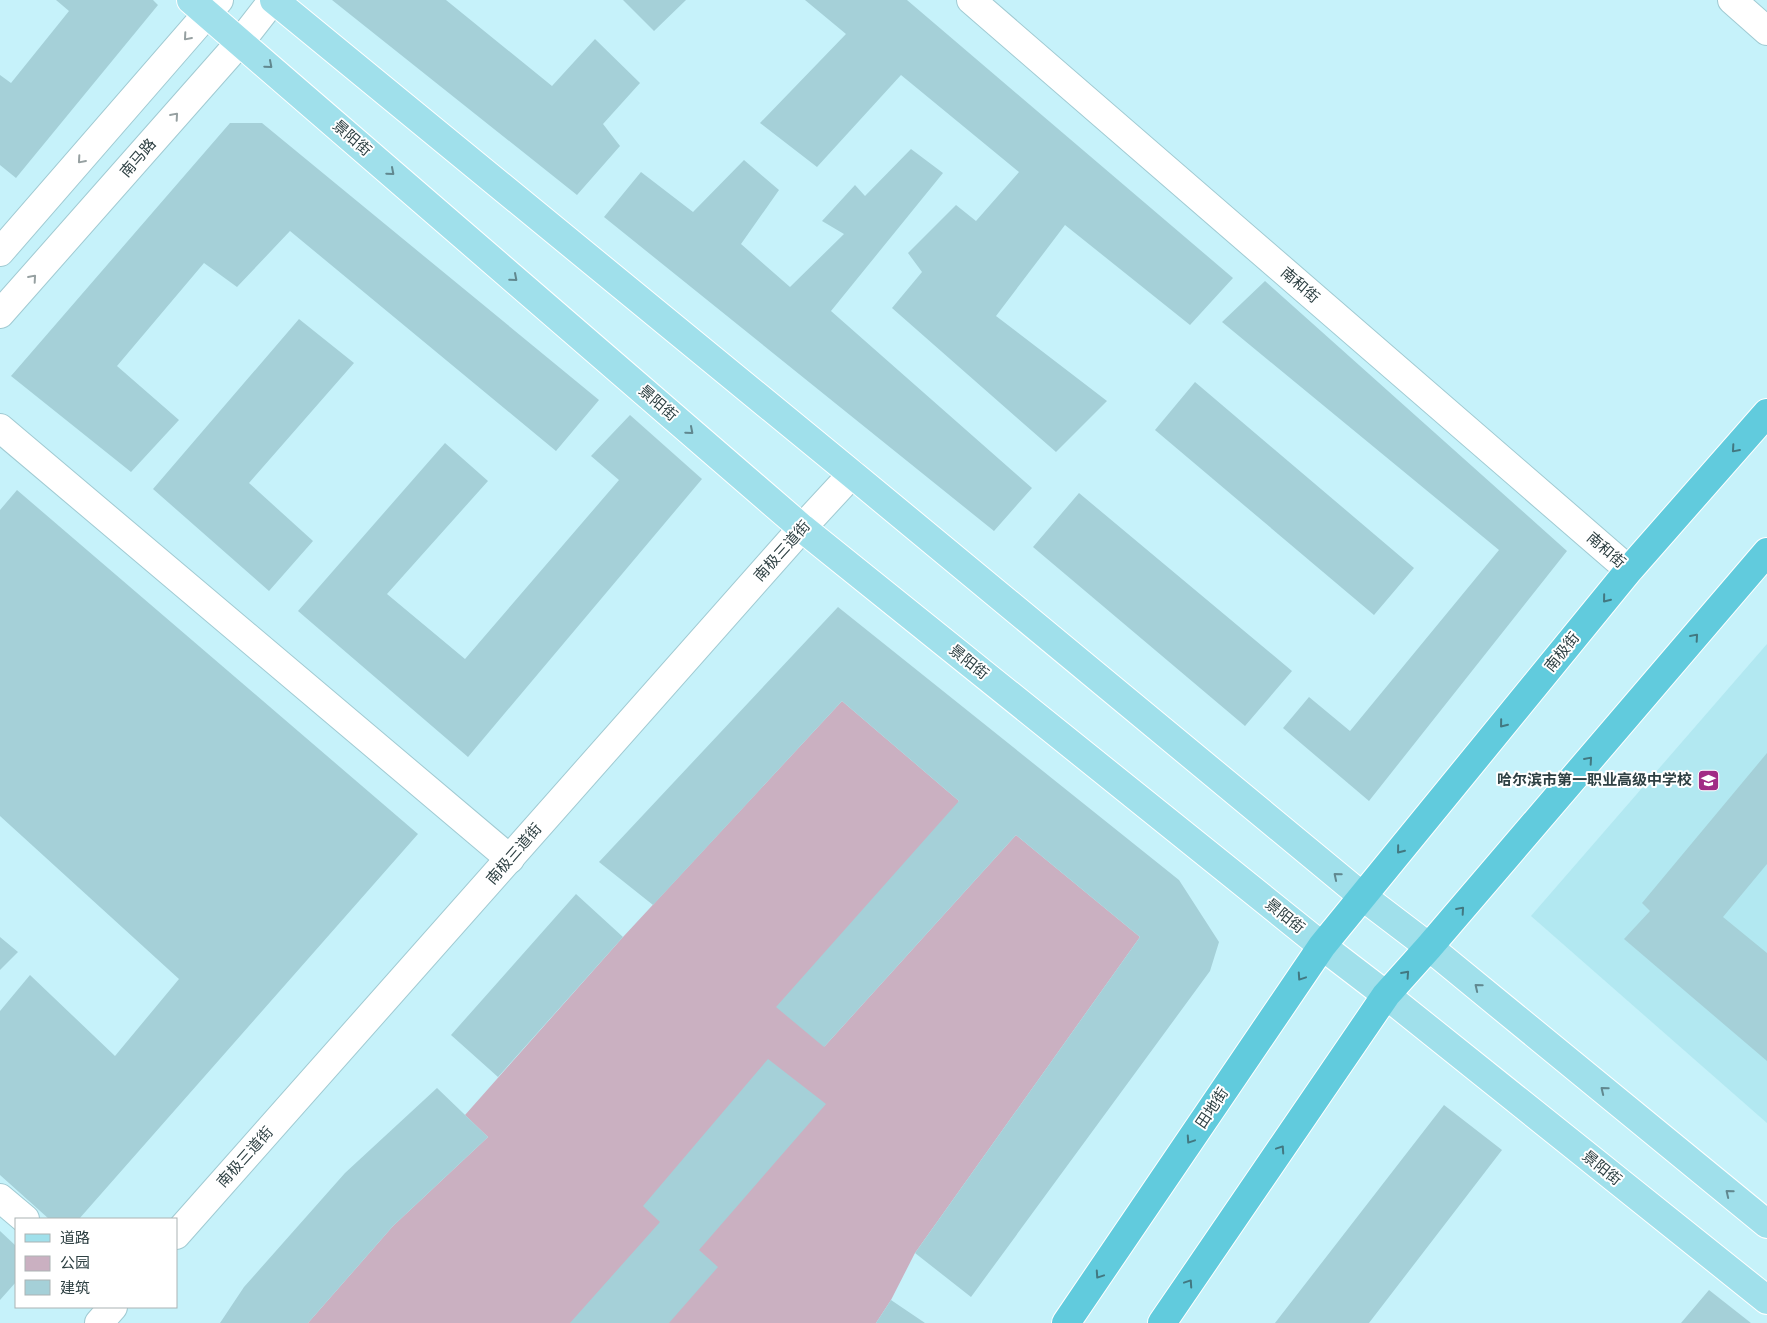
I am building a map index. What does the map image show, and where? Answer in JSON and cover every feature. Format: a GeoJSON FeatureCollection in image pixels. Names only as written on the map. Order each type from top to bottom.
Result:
{"type":"FeatureCollection","features":[{"type":"Feature","properties":{"kind":"highway","name":"南极街"},"geometry":{"type":"LineString","coordinates":[[1362,896],[1629,570],[1767,413]]}},
{"type":"Feature","properties":{"kind":"highway"},"geometry":{"type":"LineString","coordinates":[[1162,1323],[1386,995],[1430,947],[1767,552]]}},
{"type":"Feature","properties":{"kind":"highway","name":"田地街"},"geometry":{"type":"LineString","coordinates":[[1066,1323],[1322,946],[1362,896]]}},
{"type":"Feature","properties":{"kind":"main road"},"geometry":{"type":"LineString","coordinates":[[274,0],[852,474],[1362,896],[1430,947],[1767,1224]]}},
{"type":"Feature","properties":{"kind":"main road","name":"景阳街"},"geometry":{"type":"LineString","coordinates":[[206,4],[241,41],[802,528],[1322,946],[1767,1300]]}},
{"type":"Feature","properties":{"kind":"street","name":"南马路"},"geometry":{"type":"LineString","coordinates":[[0,314],[241,41],[274,0]]}},
{"type":"Feature","properties":{"kind":"street","name":"南和街"},"geometry":{"type":"LineString","coordinates":[[971,0],[1629,570]]}},
{"type":"Feature","properties":{"kind":"street"},"geometry":{"type":"LineString","coordinates":[[1732,0],[1767,31]]}},
{"type":"Feature","properties":{"kind":"street"},"geometry":{"type":"LineString","coordinates":[[0,252],[206,4]]}},
{"type":"Feature","properties":{"kind":"street"},"geometry":{"type":"LineString","coordinates":[[0,428],[510,860]]}},
{"type":"Feature","properties":{"kind":"street","name":"南极三道街"},"geometry":{"type":"LineString","coordinates":[[178,1233],[802,528],[852,474]]}},
{"type":"Feature","properties":{"kind":"street"},"geometry":{"type":"LineString","coordinates":[[0,1198],[24,1218]]}},
{"type":"Feature","properties":{"kind":"street"},"geometry":{"type":"LineString","coordinates":[[99,1323],[112,1308]]}},
{"type":"Feature","properties":{"kind":"shaded area","name":"哈尔滨市第一职业高级中学校"},"geometry":{"type":"Polygon","coordinates":[[[1767,644],[1767,1123],[1531,916],[1767,644]]]}},
{"type":"Feature","properties":{"kind":"green space"},"geometry":{"type":"Polygon","coordinates":[[[842,701],[959,801],[824,1047],[1016,835],[1140,937],[915,1253],[891,1300],[876,1323],[308,1323],[393,1226],[488,1137],[465,1115],[623,937],[842,701]]]}},
{"type":"Feature","properties":{"kind":"building"},"geometry":{"type":"Polygon","coordinates":[[[56,0],[153,0],[158,5],[16,178],[0,165],[0,75],[11,83],[69,11],[56,0]]]}},
{"type":"Feature","properties":{"kind":"building"},"geometry":{"type":"Polygon","coordinates":[[[332,0],[446,0],[552,86],[595,39],[640,83],[603,124],[620,146],[577,195],[332,0]]]}},
{"type":"Feature","properties":{"kind":"building"},"geometry":{"type":"Polygon","coordinates":[[[623,0],[686,0],[654,31],[623,0]]]}},
{"type":"Feature","properties":{"kind":"building"},"geometry":{"type":"Polygon","coordinates":[[[805,0],[907,0],[1233,278],[1190,325],[1065,225],[996,316],[1107,401],[1056,452],[892,308],[922,272],[908,253],[956,205],[976,221],[1019,172],[901,75],[817,167],[760,123],[846,34],[805,0]]]}},
{"type":"Feature","properties":{"kind":"building"},"geometry":{"type":"Polygon","coordinates":[[[230,123],[262,123],[599,400],[556,451],[290,231],[237,287],[204,263],[117,366],[179,420],[131,472],[11,376],[230,123]]]}},
{"type":"Feature","properties":{"kind":"building"},"geometry":{"type":"Polygon","coordinates":[[[911,149],[943,173],[831,311],[1032,488],[994,531],[604,217],[641,172],[693,212],[744,160],[779,190],[741,244],[790,287],[844,234],[822,221],[855,185],[865,196],[911,149]]]}},
{"type":"Feature","properties":{"kind":"building"},"geometry":{"type":"Polygon","coordinates":[[[1265,281],[1567,551],[1369,801],[1283,728],[1309,697],[1350,731],[1499,550],[1222,322],[1265,281]]]}},
{"type":"Feature","properties":{"kind":"building"},"geometry":{"type":"Polygon","coordinates":[[[299,319],[354,363],[249,483],[313,541],[269,591],[153,489],[299,319]]]}},
{"type":"Feature","properties":{"kind":"building"},"geometry":{"type":"Polygon","coordinates":[[[1195,382],[1414,568],[1374,615],[1155,430],[1195,382]]]}},
{"type":"Feature","properties":{"kind":"building"},"geometry":{"type":"Polygon","coordinates":[[[630,415],[702,479],[468,757],[298,611],[445,443],[488,481],[387,594],[465,659],[619,480],[591,456],[630,415]]]}},
{"type":"Feature","properties":{"kind":"building"},"geometry":{"type":"Polygon","coordinates":[[[17,490],[418,834],[80,1218],[48,1218],[0,1175],[0,1011],[30,975],[115,1056],[179,979],[0,816],[0,510],[17,490]]]}},
{"type":"Feature","properties":{"kind":"building"},"geometry":{"type":"Polygon","coordinates":[[[1079,493],[1292,671],[1245,726],[1033,547],[1079,493]]]}},
{"type":"Feature","properties":{"kind":"building"},"geometry":{"type":"Polygon","coordinates":[[[838,607],[1179,880],[1219,942],[1210,971],[971,1297],[915,1253],[1140,937],[1016,835],[824,1047],[776,1007],[959,801],[842,701],[653,905],[599,862],[838,607]]]}},
{"type":"Feature","properties":{"kind":"building"},"geometry":{"type":"Polygon","coordinates":[[[1767,753],[1767,864],[1723,917],[1767,953],[1767,1061],[1624,939],[1650,911],[1642,903],[1767,753]]]}},
{"type":"Feature","properties":{"kind":"building"},"geometry":{"type":"Polygon","coordinates":[[[576,894],[623,937],[498,1077],[451,1035],[576,894]]]}},
{"type":"Feature","properties":{"kind":"building"},"geometry":{"type":"Polygon","coordinates":[[[0,937],[18,952],[0,970],[0,937]]]}},
{"type":"Feature","properties":{"kind":"building"},"geometry":{"type":"Polygon","coordinates":[[[768,1059],[826,1104],[699,1250],[718,1267],[669,1323],[570,1323],[660,1222],[643,1206],[768,1059]]]}},
{"type":"Feature","properties":{"kind":"building"},"geometry":{"type":"Polygon","coordinates":[[[437,1088],[488,1137],[393,1226],[308,1323],[220,1323],[244,1287],[345,1173],[437,1088]]]}},
{"type":"Feature","properties":{"kind":"building"},"geometry":{"type":"Polygon","coordinates":[[[1444,1105],[1502,1150],[1369,1323],[1275,1323],[1444,1105]]]}},
{"type":"Feature","properties":{"kind":"building"},"geometry":{"type":"Polygon","coordinates":[[[0,1231],[15,1245],[15,1283],[0,1300],[0,1231]]]}},
{"type":"Feature","properties":{"kind":"building"},"geometry":{"type":"Polygon","coordinates":[[[1709,1290],[1751,1323],[1681,1323],[1709,1290]]]}},
{"type":"Feature","properties":{"kind":"building"},"geometry":{"type":"Polygon","coordinates":[[[891,1300],[925,1323],[876,1323],[891,1300]]]}},
{"type":"Feature","properties":{"kind":"place","name":"哈尔滨市第一职业高级中学校"},"geometry":{"type":"Point","coordinates":[1708,780]}}]}
